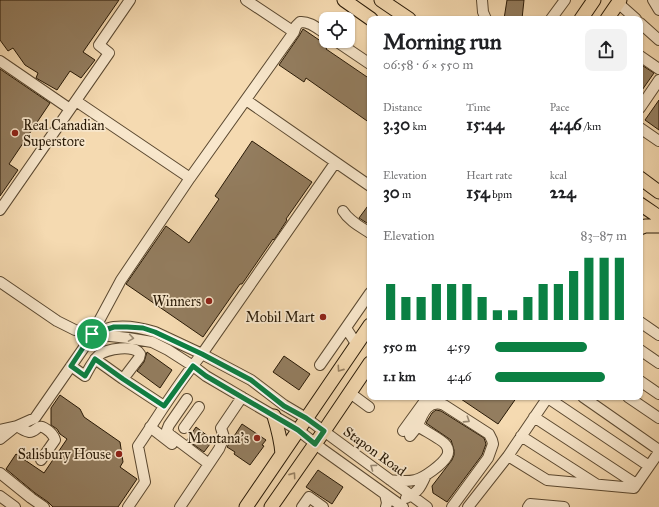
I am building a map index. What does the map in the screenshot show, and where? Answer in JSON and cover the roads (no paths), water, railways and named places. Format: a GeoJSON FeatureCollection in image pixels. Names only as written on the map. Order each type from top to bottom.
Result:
{"type":"FeatureCollection","features":[{"type":"Feature","properties":{"kind":"main road"},"geometry":{"type":"LineString","coordinates":[[344,0],[367,16]]}},
{"type":"Feature","properties":{"kind":"main road"},"geometry":{"type":"LineString","coordinates":[[381,0],[405,16]]}},
{"type":"Feature","properties":{"kind":"main road"},"geometry":{"type":"LineString","coordinates":[[583,16],[594,0]]}},
{"type":"Feature","properties":{"kind":"main road"},"geometry":{"type":"LineString","coordinates":[[609,16],[619,1]]}},
{"type":"Feature","properties":{"kind":"main road"},"geometry":{"type":"LineString","coordinates":[[643,180],[659,192]]}},
{"type":"Feature","properties":{"kind":"main road"},"geometry":{"type":"LineString","coordinates":[[643,206],[659,217]]}},
{"type":"Feature","properties":{"kind":"main road"},"geometry":{"type":"LineString","coordinates":[[643,227],[659,226]]}},
{"type":"Feature","properties":{"kind":"main road"},"geometry":{"type":"LineString","coordinates":[[246,507],[367,330]]}},
{"type":"Feature","properties":{"kind":"main road"},"geometry":{"type":"LineString","coordinates":[[271,507],[367,368]]}},
{"type":"Feature","properties":{"kind":"main road"},"geometry":{"type":"LineString","coordinates":[[274,416],[279,430],[282,454]]}},
{"type":"Feature","properties":{"kind":"street"},"geometry":{"type":"LineString","coordinates":[[0,210],[109,53],[99,46],[130,0]]}},
{"type":"Feature","properties":{"kind":"street"},"geometry":{"type":"LineString","coordinates":[[246,0],[294,32]]}},
{"type":"Feature","properties":{"kind":"street"},"geometry":{"type":"LineString","coordinates":[[482,0],[485,16]]}},
{"type":"Feature","properties":{"kind":"street"},"geometry":{"type":"LineString","coordinates":[[553,16],[565,0]]}},
{"type":"Feature","properties":{"kind":"street"},"geometry":{"type":"LineString","coordinates":[[619,1],[633,16]]}},
{"type":"Feature","properties":{"kind":"street"},"geometry":{"type":"LineString","coordinates":[[0,430],[17,426],[35,418],[92,334],[121,280],[190,178],[294,32],[296,26],[300,22],[305,21],[319,29]]}},
{"type":"Feature","properties":{"kind":"street"},"geometry":{"type":"LineString","coordinates":[[643,26],[659,40]]}},
{"type":"Feature","properties":{"kind":"street"},"geometry":{"type":"LineString","coordinates":[[346,48],[367,62]]}},
{"type":"Feature","properties":{"kind":"street"},"geometry":{"type":"LineString","coordinates":[[643,58],[659,69]]}},
{"type":"Feature","properties":{"kind":"street"},"geometry":{"type":"LineString","coordinates":[[0,61],[190,178]]}},
{"type":"Feature","properties":{"kind":"street"},"geometry":{"type":"LineString","coordinates":[[643,103],[658,85]]}},
{"type":"Feature","properties":{"kind":"street"},"geometry":{"type":"LineString","coordinates":[[246,100],[367,184]]}},
{"type":"Feature","properties":{"kind":"street"},"geometry":{"type":"LineString","coordinates":[[643,130],[659,141]]}},
{"type":"Feature","properties":{"kind":"street"},"geometry":{"type":"LineString","coordinates":[[128,507],[145,482],[138,446],[164,406],[335,163]]}},
{"type":"Feature","properties":{"kind":"street"},"geometry":{"type":"LineString","coordinates":[[343,212],[350,220],[367,231]]}},
{"type":"Feature","properties":{"kind":"street","name":"Stapon Road"},"geometry":{"type":"LineString","coordinates":[[0,282],[57,321],[75,330],[92,334],[152,342],[168,350],[206,376],[298,430],[315,444],[400,505]]}},
{"type":"Feature","properties":{"kind":"street"},"geometry":{"type":"LineString","coordinates":[[320,365],[367,297]]}},
{"type":"Feature","properties":{"kind":"street"},"geometry":{"type":"LineString","coordinates":[[643,324],[659,335]]}},
{"type":"Feature","properties":{"kind":"street","name":"Stapon Road"},"geometry":{"type":"LineString","coordinates":[[92,334],[114,327],[143,328],[202,354],[251,380],[284,406],[306,418],[427,507]]}},
{"type":"Feature","properties":{"kind":"street"},"geometry":{"type":"LineString","coordinates":[[346,328],[357,345]]}},
{"type":"Feature","properties":{"kind":"street"},"geometry":{"type":"LineString","coordinates":[[71,366],[85,376],[95,359],[106,351],[133,349],[138,351],[140,354],[139,358],[123,379]]}},
{"type":"Feature","properties":{"kind":"street"},"geometry":{"type":"LineString","coordinates":[[643,352],[659,363]]}},
{"type":"Feature","properties":{"kind":"street"},"geometry":{"type":"LineString","coordinates":[[95,359],[164,406]]}},
{"type":"Feature","properties":{"kind":"street"},"geometry":{"type":"LineString","coordinates":[[643,383],[659,394]]}},
{"type":"Feature","properties":{"kind":"street"},"geometry":{"type":"LineString","coordinates":[[350,393],[369,407]]}},
{"type":"Feature","properties":{"kind":"street"},"geometry":{"type":"LineString","coordinates":[[180,507],[219,449],[224,438],[221,428],[242,397]]}},
{"type":"Feature","properties":{"kind":"street"},"geometry":{"type":"LineString","coordinates":[[187,399],[167,430],[169,434],[207,466]]}},
{"type":"Feature","properties":{"kind":"street"},"geometry":{"type":"LineString","coordinates":[[425,400],[407,434],[418,426],[420,418],[430,405],[440,403],[489,434],[492,440],[493,444],[488,458],[452,507]]}},
{"type":"Feature","properties":{"kind":"street"},"geometry":{"type":"LineString","coordinates":[[468,507],[508,456],[546,400]]}},
{"type":"Feature","properties":{"kind":"street"},"geometry":{"type":"LineString","coordinates":[[552,400],[649,466]]}},
{"type":"Feature","properties":{"kind":"street"},"geometry":{"type":"LineString","coordinates":[[508,456],[547,480],[634,488],[659,451],[587,400]]}},
{"type":"Feature","properties":{"kind":"street"},"geometry":{"type":"LineString","coordinates":[[632,400],[659,418]]}},
{"type":"Feature","properties":{"kind":"street"},"geometry":{"type":"LineString","coordinates":[[184,428],[199,407]]}},
{"type":"Feature","properties":{"kind":"street"},"geometry":{"type":"LineString","coordinates":[[534,417],[636,484]]}},
{"type":"Feature","properties":{"kind":"street"},"geometry":{"type":"LineString","coordinates":[[0,440],[17,426]]}},
{"type":"Feature","properties":{"kind":"street"},"geometry":{"type":"LineString","coordinates":[[17,426],[29,432],[42,426],[53,434],[55,440],[41,460]]}},
{"type":"Feature","properties":{"kind":"street"},"geometry":{"type":"LineString","coordinates":[[390,480],[408,481],[417,479],[444,461],[448,455],[448,450],[445,443],[418,426]]}},
{"type":"Feature","properties":{"kind":"street"},"geometry":{"type":"LineString","coordinates":[[150,427],[207,466]]}},
{"type":"Feature","properties":{"kind":"street"},"geometry":{"type":"LineString","coordinates":[[521,436],[597,485]]}},
{"type":"Feature","properties":{"kind":"street"},"geometry":{"type":"LineString","coordinates":[[0,473],[44,507]]}},
{"type":"Feature","properties":{"kind":"street"},"geometry":{"type":"LineString","coordinates":[[400,505],[419,490],[426,474]]}},
{"type":"Feature","properties":{"kind":"street"},"geometry":{"type":"LineString","coordinates":[[0,480],[31,498]]}},
{"type":"Feature","properties":{"kind":"street"},"geometry":{"type":"LineString","coordinates":[[386,494],[386,507]]}},
{"type":"Feature","properties":{"kind":"street"},"geometry":{"type":"LineString","coordinates":[[0,496],[15,507]]}},
{"type":"Feature","properties":{"kind":"street"},"geometry":{"type":"LineString","coordinates":[[302,507],[309,497],[323,507]]}},
{"type":"Feature","properties":{"kind":"street"},"geometry":{"type":"LineString","coordinates":[[528,507],[530,504],[558,507]]}},
{"type":"Feature","properties":{"kind":"place","name":"Real Canadian Superstore"},"geometry":{"type":"Point","coordinates":[15,133]}},
{"type":"Feature","properties":{"kind":"place","name":"Winners"},"geometry":{"type":"Point","coordinates":[209,301]}},
{"type":"Feature","properties":{"kind":"place","name":"Mobil Mart"},"geometry":{"type":"Point","coordinates":[323,317]}},
{"type":"Feature","properties":{"kind":"place","name":"Montana's"},"geometry":{"type":"Point","coordinates":[257,438]}},
{"type":"Feature","properties":{"kind":"place","name":"Salisbury House"},"geometry":{"type":"Point","coordinates":[119,454]}}]}
